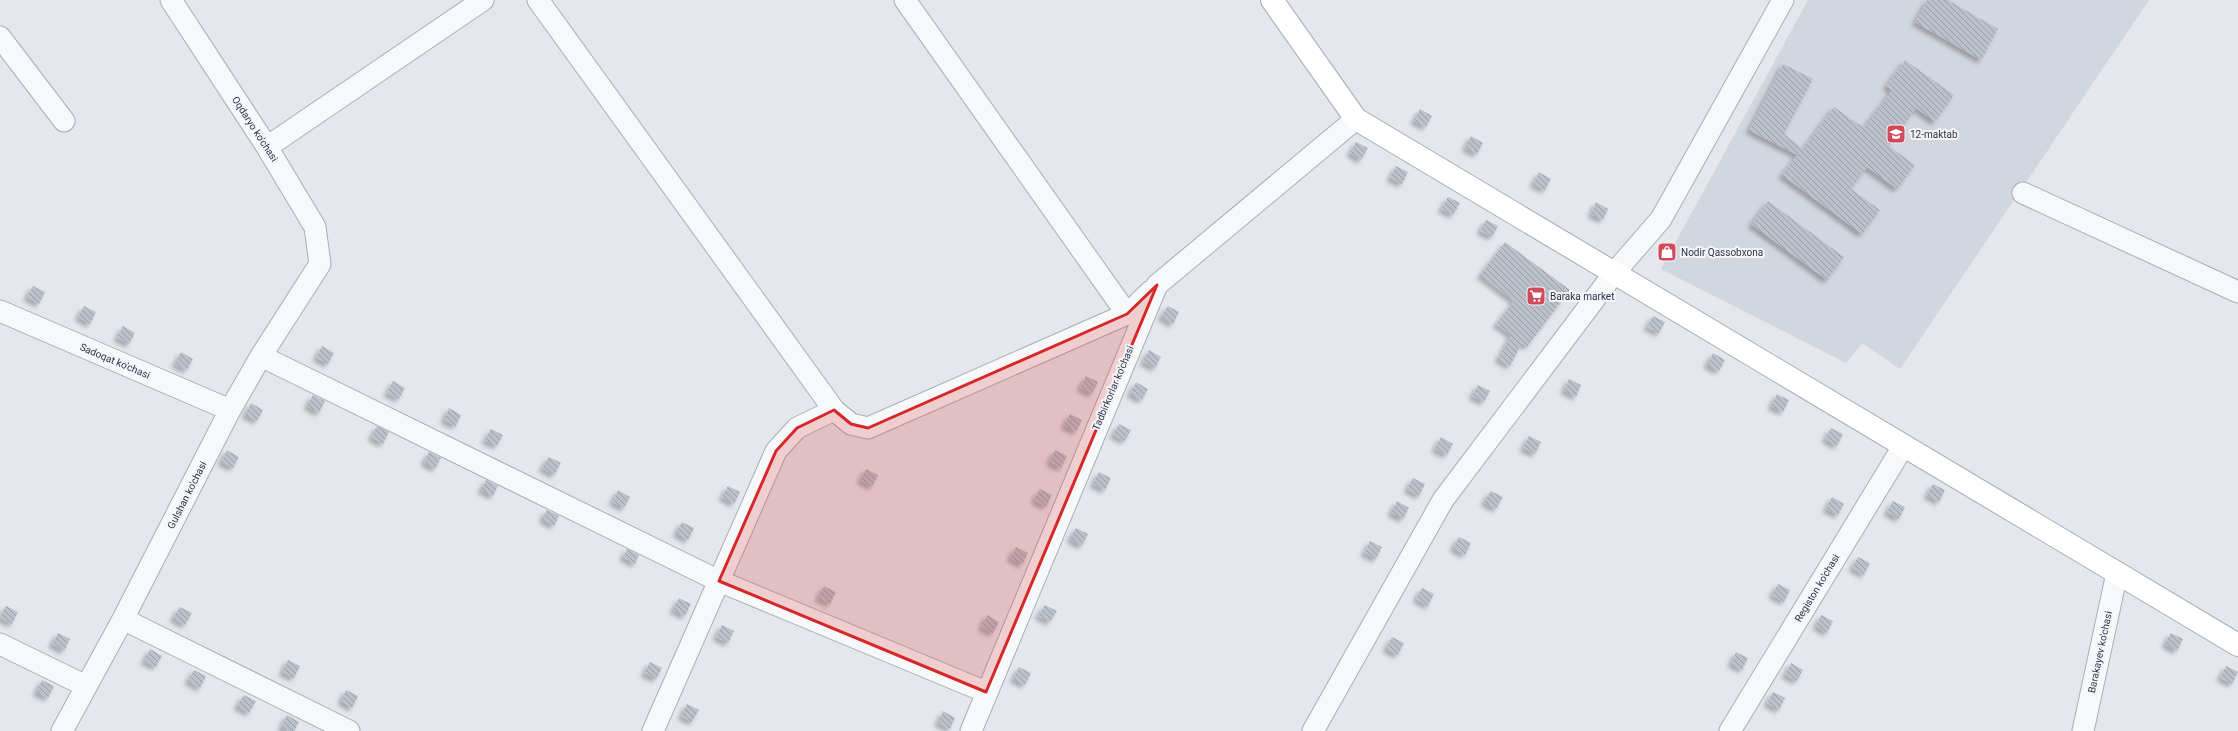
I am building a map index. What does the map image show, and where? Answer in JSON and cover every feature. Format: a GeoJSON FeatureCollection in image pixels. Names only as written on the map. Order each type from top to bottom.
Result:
{"type":"FeatureCollection","features":[{"type":"Feature","properties":{"kind":"main road"},"geometry":{"type":"LineString","coordinates":[[1272,0],[1356,119],[1615,272],[2238,646]]}},
{"type":"Feature","properties":{"kind":"street","name":"Oqdaryo ko'chasi"},"geometry":{"type":"LineString","coordinates":[[171,0],[267,147],[315,227],[320,264]]}},
{"type":"Feature","properties":{"kind":"street"},"geometry":{"type":"LineString","coordinates":[[267,147],[483,0]]}},
{"type":"Feature","properties":{"kind":"street"},"geometry":{"type":"LineString","coordinates":[[538,0],[834,410],[851,424],[868,428],[1127,314],[1157,285]]}},
{"type":"Feature","properties":{"kind":"street"},"geometry":{"type":"LineString","coordinates":[[905,0],[1127,314]]}},
{"type":"Feature","properties":{"kind":"street"},"geometry":{"type":"LineString","coordinates":[[1313,731],[1443,500],[1615,272],[1661,218],[1778,3]]}},
{"type":"Feature","properties":{"kind":"street"},"geometry":{"type":"LineString","coordinates":[[0,37],[64,121]]}},
{"type":"Feature","properties":{"kind":"street","name":"Tadbirkorlar ko'chasi"},"geometry":{"type":"LineString","coordinates":[[971,731],[1157,285],[1356,119]]}},
{"type":"Feature","properties":{"kind":"street"},"geometry":{"type":"LineString","coordinates":[[2023,193],[2238,292]]}},
{"type":"Feature","properties":{"kind":"street","name":"Gulshan ko'chasi"},"geometry":{"type":"LineString","coordinates":[[62,731],[123,619],[230,410],[261,356],[320,264]]}},
{"type":"Feature","properties":{"kind":"street","name":"Sadoqat ko'chasi"},"geometry":{"type":"LineString","coordinates":[[0,311],[230,410]]}},
{"type":"Feature","properties":{"kind":"street"},"geometry":{"type":"LineString","coordinates":[[261,356],[718,581],[986,692]]}},
{"type":"Feature","properties":{"kind":"street"},"geometry":{"type":"LineString","coordinates":[[653,731],[776,451],[797,428],[834,410]]}},
{"type":"Feature","properties":{"kind":"street","name":"Registon ko'chasi"},"geometry":{"type":"LineString","coordinates":[[1730,731],[1904,445]]}},
{"type":"Feature","properties":{"kind":"street","name":"Barakayev ko'chasi"},"geometry":{"type":"LineString","coordinates":[[2083,731],[2117,573]]}},
{"type":"Feature","properties":{"kind":"street"},"geometry":{"type":"LineString","coordinates":[[123,619],[349,731]]}},
{"type":"Feature","properties":{"kind":"street"},"geometry":{"type":"LineString","coordinates":[[0,644],[86,686]]}},
{"type":"Feature","properties":{"kind":"highlighted area"},"geometry":{"type":"Polygon","coordinates":[[[1157,285],[986,692],[719,581],[776,451],[797,428],[834,410],[851,424],[868,428],[1127,314],[1157,285]]]}},
{"type":"Feature","properties":{"kind":"shaded area","name":"12-maktab"},"geometry":{"type":"Polygon","coordinates":[[[1808,0],[2149,0],[1900,369],[1862,343],[1846,363],[1661,269],[1808,0]]]}},
{"type":"Feature","properties":{"kind":"building"},"geometry":{"type":"Polygon","coordinates":[[[1927,0],[1948,0],[1998,29],[1981,60],[1915,22],[1927,0]]]}},
{"type":"Feature","properties":{"kind":"building"},"geometry":{"type":"Polygon","coordinates":[[[1905,60],[1954,95],[1935,122],[1916,108],[1889,146],[1915,165],[1897,189],[1867,167],[1851,189],[1880,210],[1862,234],[1782,175],[1797,155],[1749,130],[1783,64],[1813,79],[1784,134],[1803,149],[1834,107],[1864,128],[1892,90],[1886,86],[1905,60]]]}},
{"type":"Feature","properties":{"kind":"building"},"geometry":{"type":"Polygon","coordinates":[[[1420,109],[1432,116],[1426,127],[1414,121],[1420,109]]]}},
{"type":"Feature","properties":{"kind":"building"},"geometry":{"type":"Polygon","coordinates":[[[1471,136],[1483,143],[1477,154],[1465,148],[1471,136]]]}},
{"type":"Feature","properties":{"kind":"building"},"geometry":{"type":"Polygon","coordinates":[[[1356,142],[1368,148],[1361,160],[1350,153],[1356,142]]]}},
{"type":"Feature","properties":{"kind":"building"},"geometry":{"type":"Polygon","coordinates":[[[1396,166],[1408,172],[1402,184],[1390,178],[1396,166]]]}},
{"type":"Feature","properties":{"kind":"building"},"geometry":{"type":"Polygon","coordinates":[[[1539,172],[1551,179],[1545,190],[1533,184],[1539,172]]]}},
{"type":"Feature","properties":{"kind":"building"},"geometry":{"type":"Polygon","coordinates":[[[1448,197],[1460,203],[1453,215],[1441,209],[1448,197]]]}},
{"type":"Feature","properties":{"kind":"building"},"geometry":{"type":"Polygon","coordinates":[[[1768,201],[1844,257],[1827,280],[1751,224],[1768,201]]]}},
{"type":"Feature","properties":{"kind":"building"},"geometry":{"type":"Polygon","coordinates":[[[1596,202],[1608,209],[1603,220],[1591,214],[1596,202]]]}},
{"type":"Feature","properties":{"kind":"building"},"geometry":{"type":"Polygon","coordinates":[[[1486,220],[1498,226],[1492,237],[1480,231],[1486,220]]]}},
{"type":"Feature","properties":{"kind":"building","name":"Baraka market"},"geometry":{"type":"Polygon","coordinates":[[[1505,242],[1570,290],[1527,347],[1522,343],[1510,366],[1498,359],[1511,335],[1496,324],[1514,301],[1480,275],[1505,242]]]}},
{"type":"Feature","properties":{"kind":"building"},"geometry":{"type":"Polygon","coordinates":[[[33,286],[45,292],[39,304],[27,297],[33,286]]]}},
{"type":"Feature","properties":{"kind":"building"},"geometry":{"type":"Polygon","coordinates":[[[84,306],[96,312],[90,324],[78,317],[84,306]]]}},
{"type":"Feature","properties":{"kind":"building"},"geometry":{"type":"Polygon","coordinates":[[[1168,306],[1179,312],[1173,324],[1161,317],[1168,306]]]}},
{"type":"Feature","properties":{"kind":"building"},"geometry":{"type":"Polygon","coordinates":[[[1653,316],[1665,322],[1659,333],[1647,327],[1653,316]]]}},
{"type":"Feature","properties":{"kind":"building"},"geometry":{"type":"Polygon","coordinates":[[[123,326],[135,333],[129,344],[117,338],[123,326]]]}},
{"type":"Feature","properties":{"kind":"building"},"geometry":{"type":"Polygon","coordinates":[[[322,346],[334,353],[328,364],[316,358],[322,346]]]}},
{"type":"Feature","properties":{"kind":"building"},"geometry":{"type":"Polygon","coordinates":[[[1149,350],[1161,357],[1155,368],[1143,362],[1149,350]]]}},
{"type":"Feature","properties":{"kind":"building"},"geometry":{"type":"Polygon","coordinates":[[[181,352],[193,359],[187,370],[175,364],[181,352]]]}},
{"type":"Feature","properties":{"kind":"building"},"geometry":{"type":"Polygon","coordinates":[[[1713,353],[1725,360],[1719,371],[1707,365],[1713,353]]]}},
{"type":"Feature","properties":{"kind":"building"},"geometry":{"type":"Polygon","coordinates":[[[1086,376],[1098,382],[1092,394],[1080,388],[1086,376]]]}},
{"type":"Feature","properties":{"kind":"building"},"geometry":{"type":"Polygon","coordinates":[[[1569,379],[1581,385],[1576,397],[1564,390],[1569,379]]]}},
{"type":"Feature","properties":{"kind":"building"},"geometry":{"type":"Polygon","coordinates":[[[393,381],[405,388],[399,399],[387,393],[393,381]]]}},
{"type":"Feature","properties":{"kind":"building"},"geometry":{"type":"Polygon","coordinates":[[[1136,382],[1148,389],[1142,400],[1130,394],[1136,382]]]}},
{"type":"Feature","properties":{"kind":"building"},"geometry":{"type":"Polygon","coordinates":[[[1478,385],[1490,391],[1484,402],[1472,396],[1478,385]]]}},
{"type":"Feature","properties":{"kind":"building"},"geometry":{"type":"Polygon","coordinates":[[[1777,394],[1789,400],[1783,412],[1771,406],[1777,394]]]}},
{"type":"Feature","properties":{"kind":"building"},"geometry":{"type":"Polygon","coordinates":[[[313,395],[325,401],[319,413],[307,406],[313,395]]]}},
{"type":"Feature","properties":{"kind":"building"},"geometry":{"type":"Polygon","coordinates":[[[251,403],[263,410],[257,421],[245,415],[251,403]]]}},
{"type":"Feature","properties":{"kind":"building"},"geometry":{"type":"Polygon","coordinates":[[[449,408],[461,415],[456,426],[444,420],[449,408]]]}},
{"type":"Feature","properties":{"kind":"building"},"geometry":{"type":"Polygon","coordinates":[[[1070,414],[1082,420],[1076,432],[1064,425],[1070,414]]]}},
{"type":"Feature","properties":{"kind":"building"},"geometry":{"type":"Polygon","coordinates":[[[1119,424],[1131,430],[1125,441],[1113,435],[1119,424]]]}},
{"type":"Feature","properties":{"kind":"building"},"geometry":{"type":"Polygon","coordinates":[[[377,426],[389,432],[383,444],[371,437],[377,426]]]}},
{"type":"Feature","properties":{"kind":"building"},"geometry":{"type":"Polygon","coordinates":[[[1831,428],[1843,434],[1837,446],[1825,439],[1831,428]]]}},
{"type":"Feature","properties":{"kind":"building"},"geometry":{"type":"Polygon","coordinates":[[[491,429],[503,435],[497,446],[485,440],[491,429]]]}},
{"type":"Feature","properties":{"kind":"building"},"geometry":{"type":"Polygon","coordinates":[[[1529,436],[1541,442],[1535,454],[1523,448],[1529,436]]]}},
{"type":"Feature","properties":{"kind":"building"},"geometry":{"type":"Polygon","coordinates":[[[1441,437],[1453,444],[1447,455],[1435,449],[1441,437]]]}},
{"type":"Feature","properties":{"kind":"building"},"geometry":{"type":"Polygon","coordinates":[[[227,450],[239,457],[233,468],[221,462],[227,450]]]}},
{"type":"Feature","properties":{"kind":"building"},"geometry":{"type":"Polygon","coordinates":[[[1055,450],[1067,456],[1061,468],[1049,462],[1055,450]]]}},
{"type":"Feature","properties":{"kind":"building"},"geometry":{"type":"Polygon","coordinates":[[[429,452],[441,458],[435,469],[424,462],[429,452]]]}},
{"type":"Feature","properties":{"kind":"building"},"geometry":{"type":"Polygon","coordinates":[[[549,457],[561,463],[554,475],[542,468],[549,457]]]}},
{"type":"Feature","properties":{"kind":"building"},"geometry":{"type":"Polygon","coordinates":[[[866,469],[878,475],[872,487],[860,480],[866,469]]]}},
{"type":"Feature","properties":{"kind":"building"},"geometry":{"type":"Polygon","coordinates":[[[1099,472],[1111,478],[1105,490],[1093,484],[1099,472]]]}},
{"type":"Feature","properties":{"kind":"building"},"geometry":{"type":"Polygon","coordinates":[[[1413,478],[1425,484],[1419,496],[1407,489],[1413,478]]]}},
{"type":"Feature","properties":{"kind":"building"},"geometry":{"type":"Polygon","coordinates":[[[486,480],[498,486],[493,496],[481,490],[486,480]]]}},
{"type":"Feature","properties":{"kind":"building"},"geometry":{"type":"Polygon","coordinates":[[[1933,484],[1945,490],[1939,502],[1927,495],[1933,484]]]}},
{"type":"Feature","properties":{"kind":"building"},"geometry":{"type":"Polygon","coordinates":[[[728,486],[740,492],[734,504],[722,497],[728,486]]]}},
{"type":"Feature","properties":{"kind":"building"},"geometry":{"type":"Polygon","coordinates":[[[1040,489],[1052,495],[1046,507],[1034,500],[1040,489]]]}},
{"type":"Feature","properties":{"kind":"building"},"geometry":{"type":"Polygon","coordinates":[[[618,490],[630,497],[624,508],[612,502],[618,490]]]}},
{"type":"Feature","properties":{"kind":"building"},"geometry":{"type":"Polygon","coordinates":[[[1491,491],[1503,497],[1496,509],[1484,502],[1491,491]]]}},
{"type":"Feature","properties":{"kind":"building"},"geometry":{"type":"Polygon","coordinates":[[[1832,497],[1844,504],[1838,515],[1826,509],[1832,497]]]}},
{"type":"Feature","properties":{"kind":"building"},"geometry":{"type":"Polygon","coordinates":[[[1397,501],[1409,508],[1403,519],[1391,513],[1397,501]]]}},
{"type":"Feature","properties":{"kind":"building"},"geometry":{"type":"Polygon","coordinates":[[[1893,501],[1905,507],[1899,519],[1887,512],[1893,501]]]}},
{"type":"Feature","properties":{"kind":"building"},"geometry":{"type":"Polygon","coordinates":[[[547,510],[559,516],[554,526],[542,519],[547,510]]]}},
{"type":"Feature","properties":{"kind":"building"},"geometry":{"type":"Polygon","coordinates":[[[682,522],[694,528],[688,540],[676,533],[682,522]]]}},
{"type":"Feature","properties":{"kind":"building"},"geometry":{"type":"Polygon","coordinates":[[[1076,528],[1088,534],[1082,546],[1070,539],[1076,528]]]}},
{"type":"Feature","properties":{"kind":"building"},"geometry":{"type":"Polygon","coordinates":[[[1459,537],[1471,543],[1465,555],[1453,548],[1459,537]]]}},
{"type":"Feature","properties":{"kind":"building"},"geometry":{"type":"Polygon","coordinates":[[[1370,541],[1382,547],[1376,559],[1364,553],[1370,541]]]}},
{"type":"Feature","properties":{"kind":"building"},"geometry":{"type":"Polygon","coordinates":[[[1016,547],[1028,553],[1022,565],[1010,558],[1016,547]]]}},
{"type":"Feature","properties":{"kind":"building"},"geometry":{"type":"Polygon","coordinates":[[[627,549],[639,555],[635,564],[623,557],[627,549]]]}},
{"type":"Feature","properties":{"kind":"building"},"geometry":{"type":"Polygon","coordinates":[[[1858,557],[1870,563],[1864,575],[1852,568],[1858,557]]]}},
{"type":"Feature","properties":{"kind":"building"},"geometry":{"type":"Polygon","coordinates":[[[1778,584],[1790,590],[1784,602],[1772,595],[1778,584]]]}},
{"type":"Feature","properties":{"kind":"building"},"geometry":{"type":"Polygon","coordinates":[[[824,586],[836,592],[830,604],[818,598],[824,586]]]}},
{"type":"Feature","properties":{"kind":"building"},"geometry":{"type":"Polygon","coordinates":[[[1422,588],[1434,594],[1428,606],[1416,599],[1422,588]]]}},
{"type":"Feature","properties":{"kind":"building"},"geometry":{"type":"Polygon","coordinates":[[[679,598],[691,604],[685,616],[673,610],[679,598]]]}},
{"type":"Feature","properties":{"kind":"building"},"geometry":{"type":"Polygon","coordinates":[[[1045,605],[1057,611],[1050,622],[1038,616],[1045,605]]]}},
{"type":"Feature","properties":{"kind":"building"},"geometry":{"type":"Polygon","coordinates":[[[6,606],[18,612],[12,624],[0,618],[6,606]]]}},
{"type":"Feature","properties":{"kind":"building"},"geometry":{"type":"Polygon","coordinates":[[[180,607],[192,613],[185,625],[173,618],[180,607]]]}},
{"type":"Feature","properties":{"kind":"building"},"geometry":{"type":"Polygon","coordinates":[[[987,615],[999,622],[993,633],[981,627],[987,615]]]}},
{"type":"Feature","properties":{"kind":"building"},"geometry":{"type":"Polygon","coordinates":[[[1821,615],[1833,621],[1827,633],[1816,626],[1821,615]]]}},
{"type":"Feature","properties":{"kind":"building"},"geometry":{"type":"Polygon","coordinates":[[[722,625],[734,631],[728,643],[716,637],[722,625]]]}},
{"type":"Feature","properties":{"kind":"building"},"geometry":{"type":"Polygon","coordinates":[[[58,633],[70,639],[64,651],[52,644],[58,633]]]}},
{"type":"Feature","properties":{"kind":"building"},"geometry":{"type":"Polygon","coordinates":[[[2171,633],[2183,639],[2177,651],[2165,644],[2171,633]]]}},
{"type":"Feature","properties":{"kind":"building"},"geometry":{"type":"Polygon","coordinates":[[[1392,637],[1404,643],[1398,655],[1386,649],[1392,637]]]}},
{"type":"Feature","properties":{"kind":"building"},"geometry":{"type":"Polygon","coordinates":[[[150,649],[162,656],[156,667],[144,661],[150,649]]]}},
{"type":"Feature","properties":{"kind":"building"},"geometry":{"type":"Polygon","coordinates":[[[1736,652],[1748,658],[1742,670],[1731,663],[1736,652]]]}},
{"type":"Feature","properties":{"kind":"building"},"geometry":{"type":"Polygon","coordinates":[[[288,660],[300,666],[294,678],[282,672],[288,660]]]}},
{"type":"Feature","properties":{"kind":"building"},"geometry":{"type":"Polygon","coordinates":[[[650,662],[662,668],[656,679],[644,673],[650,662]]]}},
{"type":"Feature","properties":{"kind":"building"},"geometry":{"type":"Polygon","coordinates":[[[1791,663],[1803,670],[1797,681],[1785,675],[1791,663]]]}},
{"type":"Feature","properties":{"kind":"building"},"geometry":{"type":"Polygon","coordinates":[[[2226,666],[2238,672],[2232,684],[2220,678],[2226,666]]]}},
{"type":"Feature","properties":{"kind":"building"},"geometry":{"type":"Polygon","coordinates":[[[1019,667],[1031,673],[1025,685],[1013,679],[1019,667]]]}},
{"type":"Feature","properties":{"kind":"building"},"geometry":{"type":"Polygon","coordinates":[[[194,670],[206,676],[200,688],[188,681],[194,670]]]}},
{"type":"Feature","properties":{"kind":"building"},"geometry":{"type":"Polygon","coordinates":[[[42,680],[54,686],[48,698],[36,692],[42,680]]]}},
{"type":"Feature","properties":{"kind":"building"},"geometry":{"type":"Polygon","coordinates":[[[346,690],[358,696],[352,708],[341,701],[346,690]]]}},
{"type":"Feature","properties":{"kind":"building"},"geometry":{"type":"Polygon","coordinates":[[[1773,692],[1785,698],[1779,710],[1767,703],[1773,692]]]}},
{"type":"Feature","properties":{"kind":"building"},"geometry":{"type":"Polygon","coordinates":[[[244,695],[256,701],[249,713],[237,706],[244,695]]]}},
{"type":"Feature","properties":{"kind":"building"},"geometry":{"type":"Polygon","coordinates":[[[687,704],[699,710],[692,722],[681,716],[687,704]]]}},
{"type":"Feature","properties":{"kind":"building"},"geometry":{"type":"Polygon","coordinates":[[[943,711],[955,718],[950,729],[938,723],[943,711]]]}},
{"type":"Feature","properties":{"kind":"building"},"geometry":{"type":"Polygon","coordinates":[[[287,715],[299,722],[294,731],[288,731],[281,727],[287,715]]]}},
{"type":"Feature","properties":{"kind":"place","name":"12-maktab"},"geometry":{"type":"Point","coordinates":[1896,134]}},
{"type":"Feature","properties":{"kind":"place","name":"Nodir Qassobxona"},"geometry":{"type":"Point","coordinates":[1667,252]}},
{"type":"Feature","properties":{"kind":"place","name":"Baraka market"},"geometry":{"type":"Point","coordinates":[1536,296]}}]}
